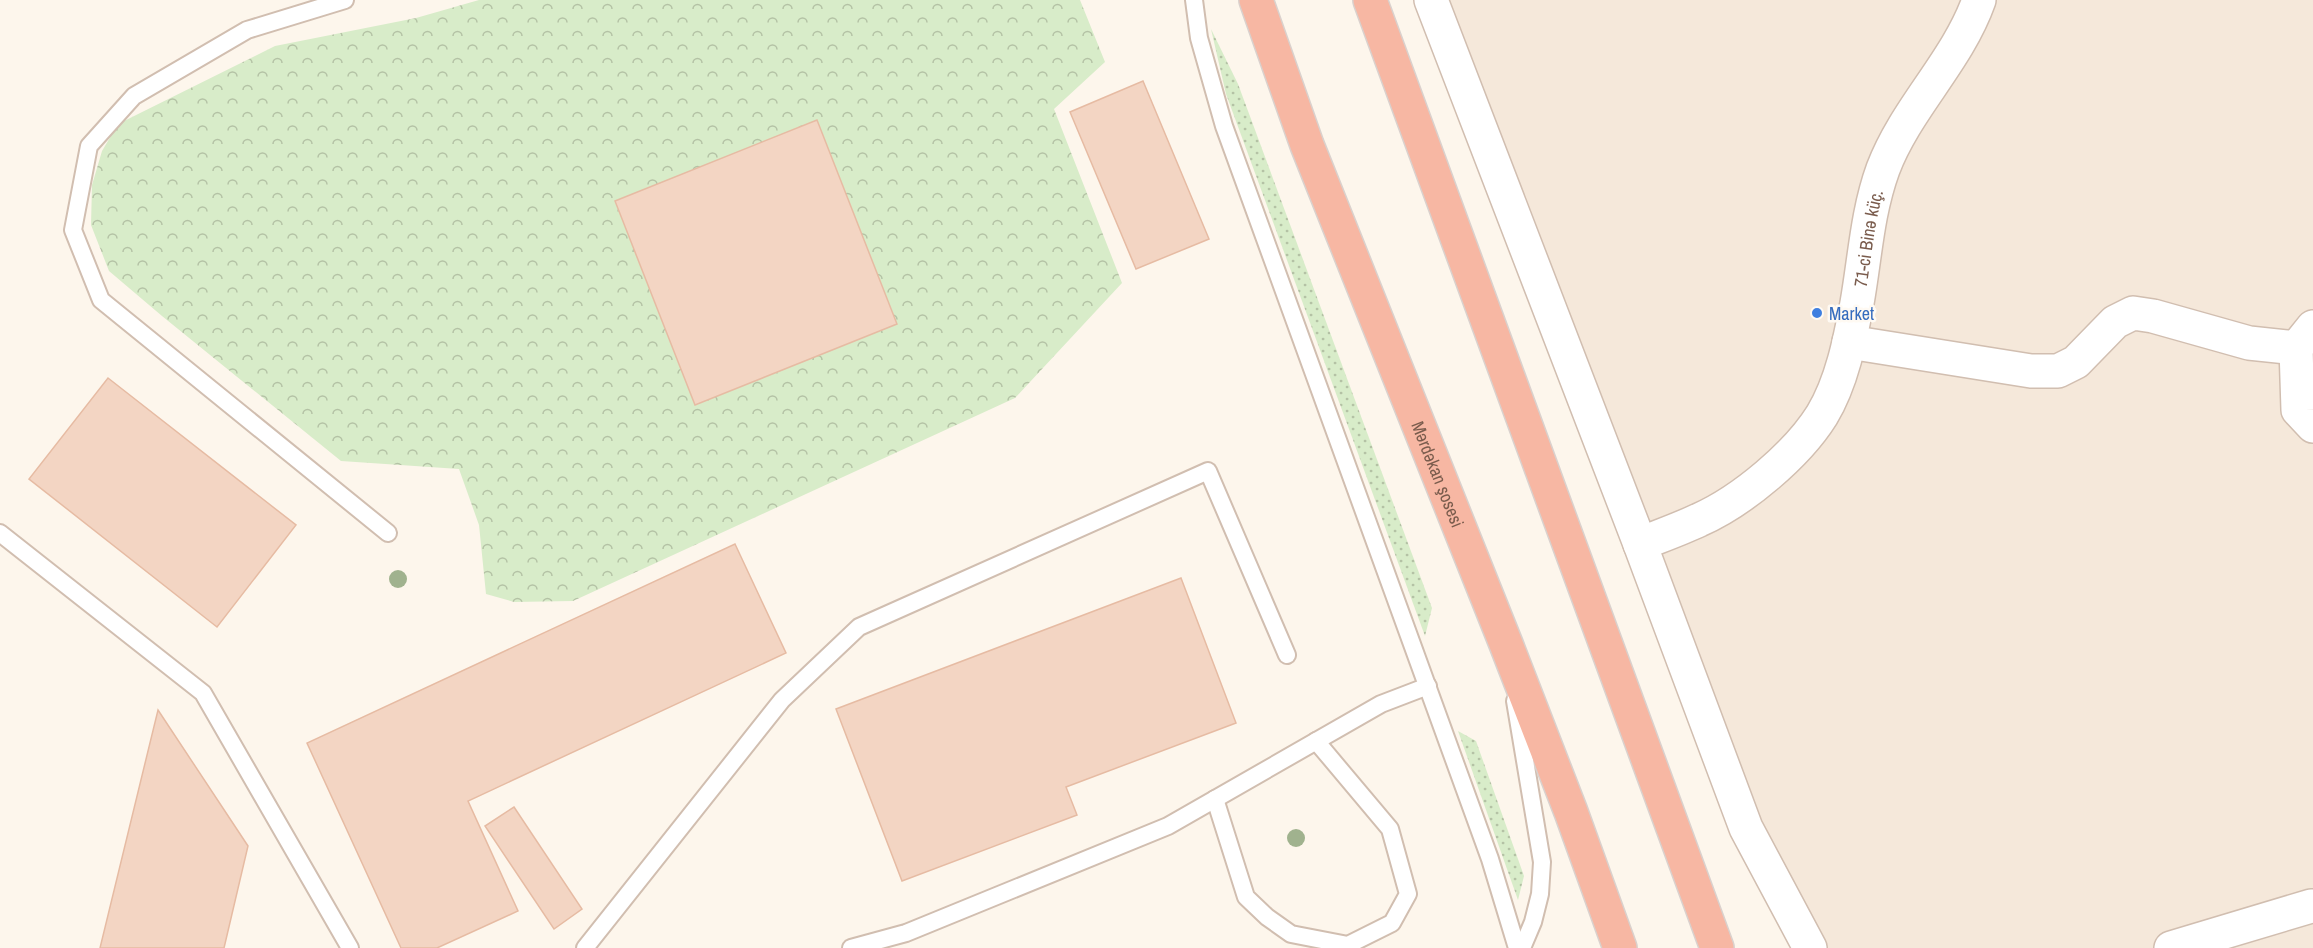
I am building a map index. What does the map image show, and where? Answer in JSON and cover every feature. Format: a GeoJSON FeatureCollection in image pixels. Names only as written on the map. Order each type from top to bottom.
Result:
{"type":"FeatureCollection","features":[{"type":"Feature","properties":{"kind":"highway","name":"Mərdəkan şosesi"},"geometry":{"type":"LineString","coordinates":[[1256,0],[1307,145],[1506,644],[1571,812],[1620,948]]}},
{"type":"Feature","properties":{"kind":"highway"},"geometry":{"type":"LineString","coordinates":[[1370,0],[1717,948]]}},
{"type":"Feature","properties":{"kind":"street"},"geometry":{"type":"LineString","coordinates":[[1431,0],[1640,544],[1746,828],[1810,948]]}},
{"type":"Feature","properties":{"kind":"street","name":"71-ci Binə küç."},"geometry":{"type":"LineString","coordinates":[[1640,544],[1701,520],[1746,492],[1806,438],[1823,413],[1837,381],[1849,342],[1872,204],[1883,168],[1896,142],[1959,44],[1979,0]]}},
{"type":"Feature","properties":{"kind":"street"},"geometry":{"type":"LineString","coordinates":[[1849,342],[2031,372],[2058,371],[2076,362],[2115,322],[2133,313],[2153,316],[2249,344],[2304,338],[2298,410],[2313,426]]}},
{"type":"Feature","properties":{"kind":"street"},"geometry":{"type":"LineString","coordinates":[[2171,948],[2311,906]]}},
{"type":"Feature","properties":{"kind":"lane"},"geometry":{"type":"LineString","coordinates":[[345,0],[247,30],[134,96],[89,146],[73,230],[101,300],[388,533]]}},
{"type":"Feature","properties":{"kind":"lane"},"geometry":{"type":"LineString","coordinates":[[1194,0],[1199,39],[1224,126],[1491,859],[1517,948]]}},
{"type":"Feature","properties":{"kind":"lane"},"geometry":{"type":"LineString","coordinates":[[585,948],[782,700],[859,627],[1208,471],[1287,655]]}},
{"type":"Feature","properties":{"kind":"lane"},"geometry":{"type":"LineString","coordinates":[[0,533],[203,693],[350,948]]}},
{"type":"Feature","properties":{"kind":"lane"},"geometry":{"type":"LineString","coordinates":[[1506,644],[1542,862],[1540,894],[1533,922],[1522,948]]}},
{"type":"Feature","properties":{"kind":"lane"},"geometry":{"type":"LineString","coordinates":[[851,948],[906,933],[1168,826],[1381,704],[1428,686]]}},
{"type":"Feature","properties":{"kind":"lane"},"geometry":{"type":"LineString","coordinates":[[1215,799],[1246,897],[1267,917],[1291,934],[1348,945],[1392,923],[1408,894],[1390,829],[1316,741]]}},
{"type":"Feature","properties":{"kind":"shaded area"},"geometry":{"type":"Polygon","coordinates":[[[1447,0],[2313,0],[2313,948],[1822,948],[1744,786],[1447,0]]]}},
{"type":"Feature","properties":{"kind":"green space"},"geometry":{"type":"Polygon","coordinates":[[[479,0],[1080,0],[1105,62],[1054,109],[1122,283],[1015,398],[573,601],[514,602],[486,594],[479,525],[459,469],[341,461],[109,271],[91,225],[92,185],[102,151],[118,124],[275,46],[416,18],[479,0]]]}},
{"type":"Feature","properties":{"kind":"green space"},"geometry":{"type":"Polygon","coordinates":[[[1211,29],[1238,84],[1432,608],[1425,636],[1226,94],[1211,29]]]}},
{"type":"Feature","properties":{"kind":"green space"},"geometry":{"type":"Polygon","coordinates":[[[1458,731],[1476,741],[1524,876],[1518,900],[1458,731]]]}},
{"type":"Feature","properties":{"kind":"building"},"geometry":{"type":"Polygon","coordinates":[[[1143,81],[1209,239],[1136,269],[1070,112],[1143,81]]]}},
{"type":"Feature","properties":{"kind":"building"},"geometry":{"type":"Polygon","coordinates":[[[817,120],[897,324],[695,405],[615,201],[817,120]]]}},
{"type":"Feature","properties":{"kind":"building"},"geometry":{"type":"Polygon","coordinates":[[[108,378],[296,525],[217,627],[29,479],[108,378]]]}},
{"type":"Feature","properties":{"kind":"building"},"geometry":{"type":"Polygon","coordinates":[[[735,544],[786,653],[468,801],[518,911],[437,948],[401,948],[307,743],[735,544]]]}},
{"type":"Feature","properties":{"kind":"building"},"geometry":{"type":"Polygon","coordinates":[[[1181,578],[1236,723],[1066,787],[1077,815],[902,881],[836,709],[1181,578]]]}},
{"type":"Feature","properties":{"kind":"building"},"geometry":{"type":"Polygon","coordinates":[[[158,710],[248,846],[224,948],[100,948],[158,710]]]}},
{"type":"Feature","properties":{"kind":"building"},"geometry":{"type":"Polygon","coordinates":[[[514,807],[582,909],[554,929],[485,826],[514,807]]]}},
{"type":"Feature","properties":{"kind":"place","name":"Market"},"geometry":{"type":"Point","coordinates":[1817,313]}}]}
